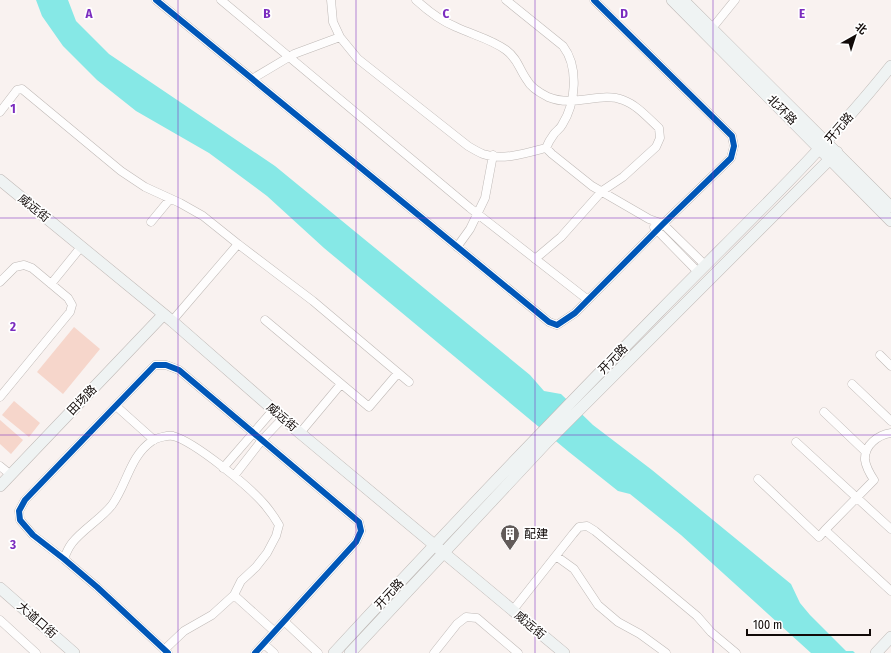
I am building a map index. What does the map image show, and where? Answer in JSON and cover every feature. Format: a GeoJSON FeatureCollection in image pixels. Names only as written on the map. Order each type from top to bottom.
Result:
{"type":"FeatureCollection","features":[{"type":"Feature","properties":{"kind":"main road","name":"北环路"},"geometry":{"type":"LineString","coordinates":[[672,0],[710,32]]}},
{"type":"Feature","properties":{"kind":"main road","name":"北环路"},"geometry":{"type":"LineString","coordinates":[[683,0],[710,32],[823,146],[891,207]]}},
{"type":"Feature","properties":{"kind":"main road","name":"开元路"},"geometry":{"type":"LineString","coordinates":[[350,653],[444,553],[544,438],[575,398],[823,146],[891,66]]}},
{"type":"Feature","properties":{"kind":"main road","name":"北环路"},"geometry":{"type":"LineString","coordinates":[[833,155],[891,221]]}},
{"type":"Feature","properties":{"kind":"main road","name":"开元路"},"geometry":{"type":"LineString","coordinates":[[334,653],[434,544],[544,438],[584,406],[833,155]]}},
{"type":"Feature","properties":{"kind":"main road","name":"威远街"},"geometry":{"type":"LineString","coordinates":[[0,180],[168,318],[300,433],[564,653]]}},
{"type":"Feature","properties":{"kind":"main road","name":"田场路"},"geometry":{"type":"LineString","coordinates":[[0,486],[168,318]]}},
{"type":"Feature","properties":{"kind":"main road","name":"大道口街"},"geometry":{"type":"LineString","coordinates":[[0,588],[74,653]]}},
{"type":"Feature","properties":{"kind":"main road"},"geometry":{"type":"LineString","coordinates":[[876,653],[891,637]]}},
{"type":"Feature","properties":{"kind":"street"},"geometry":{"type":"LineString","coordinates":[[156,0],[549,322],[556,325],[575,313],[730,158],[734,146],[732,136],[594,0]]}},
{"type":"Feature","properties":{"kind":"street"},"geometry":{"type":"LineString","coordinates":[[221,0],[477,213],[588,300]]}},
{"type":"Feature","properties":{"kind":"street"},"geometry":{"type":"LineString","coordinates":[[331,0],[333,22],[340,37],[358,59],[468,146],[483,154],[493,155],[518,154],[546,148],[554,133],[562,126],[568,112],[574,90],[569,54],[563,46],[506,0]]}},
{"type":"Feature","properties":{"kind":"street"},"geometry":{"type":"LineString","coordinates":[[416,0],[441,20],[457,28],[480,35],[505,49],[512,55],[521,67],[526,80],[534,89],[547,96],[558,100],[571,102],[617,98],[632,105],[659,128],[660,138],[656,147],[623,177],[602,191],[561,237],[535,259]]}},
{"type":"Feature","properties":{"kind":"street"},"geometry":{"type":"LineString","coordinates":[[710,32],[735,0]]}},
{"type":"Feature","properties":{"kind":"street"},"geometry":{"type":"LineString","coordinates":[[252,79],[301,51],[340,37]]}},
{"type":"Feature","properties":{"kind":"street"},"geometry":{"type":"LineString","coordinates":[[0,112],[17,90],[22,89],[121,171],[145,187],[170,198],[203,216],[313,301],[409,382]]}},
{"type":"Feature","properties":{"kind":"street"},"geometry":{"type":"LineString","coordinates":[[546,148],[592,186],[649,219],[663,224],[702,268]]}},
{"type":"Feature","properties":{"kind":"street"},"geometry":{"type":"LineString","coordinates":[[457,247],[470,229],[485,198],[493,155]]}},
{"type":"Feature","properties":{"kind":"street"},"geometry":{"type":"LineString","coordinates":[[151,222],[170,198]]}},
{"type":"Feature","properties":{"kind":"street"},"geometry":{"type":"LineString","coordinates":[[649,219],[657,230],[702,268]]}},
{"type":"Feature","properties":{"kind":"street"},"geometry":{"type":"LineString","coordinates":[[168,318],[238,244]]}},
{"type":"Feature","properties":{"kind":"street"},"geometry":{"type":"LineString","coordinates":[[50,284],[81,247]]}},
{"type":"Feature","properties":{"kind":"street"},"geometry":{"type":"LineString","coordinates":[[0,282],[15,267],[24,265],[32,268],[68,298],[72,305],[70,312],[0,397]]}},
{"type":"Feature","properties":{"kind":"street"},"geometry":{"type":"LineString","coordinates":[[265,320],[369,407],[398,373]]}},
{"type":"Feature","properties":{"kind":"street"},"geometry":{"type":"LineString","coordinates":[[880,355],[891,366]]}},
{"type":"Feature","properties":{"kind":"street"},"geometry":{"type":"LineString","coordinates":[[64,558],[73,541],[99,519],[112,504],[124,484],[135,459],[154,440],[170,436],[185,441],[223,468],[234,476],[265,505],[279,525],[276,536],[267,553],[256,567],[241,581],[234,595],[212,615],[184,631],[166,651],[64,558],[33,535],[20,520],[19,511],[25,500],[155,365],[166,365],[179,370],[359,522],[361,531],[356,542],[255,653]]}},
{"type":"Feature","properties":{"kind":"street"},"geometry":{"type":"LineString","coordinates":[[300,433],[341,384]]}},
{"type":"Feature","properties":{"kind":"street"},"geometry":{"type":"LineString","coordinates":[[852,384],[891,421]]}},
{"type":"Feature","properties":{"kind":"street"},"geometry":{"type":"LineString","coordinates":[[116,406],[154,440]]}},
{"type":"Feature","properties":{"kind":"street"},"geometry":{"type":"LineString","coordinates":[[223,468],[274,409]]}},
{"type":"Feature","properties":{"kind":"street"},"geometry":{"type":"LineString","coordinates":[[824,412],[866,452]]}},
{"type":"Feature","properties":{"kind":"street"},"geometry":{"type":"LineString","coordinates":[[234,476],[262,440],[283,418]]}},
{"type":"Feature","properties":{"kind":"street"},"geometry":{"type":"LineString","coordinates":[[758,479],[819,537],[874,480],[869,472],[865,459],[867,448],[875,438],[891,433]]}},
{"type":"Feature","properties":{"kind":"street"},"geometry":{"type":"LineString","coordinates":[[796,442],[891,529]]}},
{"type":"Feature","properties":{"kind":"street"},"geometry":{"type":"LineString","coordinates":[[0,466],[11,475]]}},
{"type":"Feature","properties":{"kind":"street"},"geometry":{"type":"LineString","coordinates":[[513,610],[579,527],[587,526],[697,616],[711,632],[736,653]]}},
{"type":"Feature","properties":{"kind":"street"},"geometry":{"type":"LineString","coordinates":[[825,530],[891,591]]}},
{"type":"Feature","properties":{"kind":"street"},"geometry":{"type":"LineString","coordinates":[[556,556],[574,569],[598,605],[618,622],[640,634],[666,653]]}},
{"type":"Feature","properties":{"kind":"street"},"geometry":{"type":"LineString","coordinates":[[234,595],[274,631]]}},
{"type":"Feature","properties":{"kind":"street"},"geometry":{"type":"LineString","coordinates":[[434,653],[457,624],[466,617],[477,618],[518,653]]}},
{"type":"Feature","properties":{"kind":"street"},"geometry":{"type":"LineString","coordinates":[[0,620],[36,653]]}},
{"type":"Feature","properties":{"kind":"street"},"geometry":{"type":"LineString","coordinates":[[284,621],[318,653]]}},
{"type":"Feature","properties":{"kind":"street"},"geometry":{"type":"LineString","coordinates":[[264,644],[274,653]]}},
{"type":"Feature","properties":{"kind":"shaded area"},"geometry":{"type":"Polygon","coordinates":[[[74,327],[100,349],[63,394],[37,372],[74,327]]]}},
{"type":"Feature","properties":{"kind":"shaded area"},"geometry":{"type":"Polygon","coordinates":[[[14,401],[40,423],[29,437],[2,415],[14,401]]]}},
{"type":"Feature","properties":{"kind":"shaded area"},"geometry":{"type":"Polygon","coordinates":[[[0,420],[23,440],[11,454],[0,444],[0,420]]]}},
{"type":"Feature","properties":{"kind":"water"},"geometry":{"type":"Polygon","coordinates":[[[36,0],[68,0],[76,21],[109,54],[275,166],[530,375],[544,391],[561,394],[593,425],[652,470],[791,584],[800,603],[810,615],[846,651],[853,651],[855,653],[811,653],[681,535],[630,494],[618,491],[569,452],[324,248],[267,196],[209,153],[136,111],[97,80],[63,46],[42,16],[36,0]]]}},
{"type":"Feature","properties":{"kind":"cycle path"},"geometry":{"type":"LineString","coordinates":[[156,0],[549,322],[557,325],[575,313],[731,158],[734,146],[732,136],[594,0]]}},
{"type":"Feature","properties":{"kind":"cycle path"},"geometry":{"type":"LineString","coordinates":[[168,653],[97,587],[33,535],[20,520],[19,511],[25,500],[155,365],[166,365],[179,370],[359,522],[361,531],[356,542],[255,653]]}},
{"type":"Feature","properties":{"kind":"place","name":"配建"},"geometry":{"type":"Point","coordinates":[510,551]}}]}
